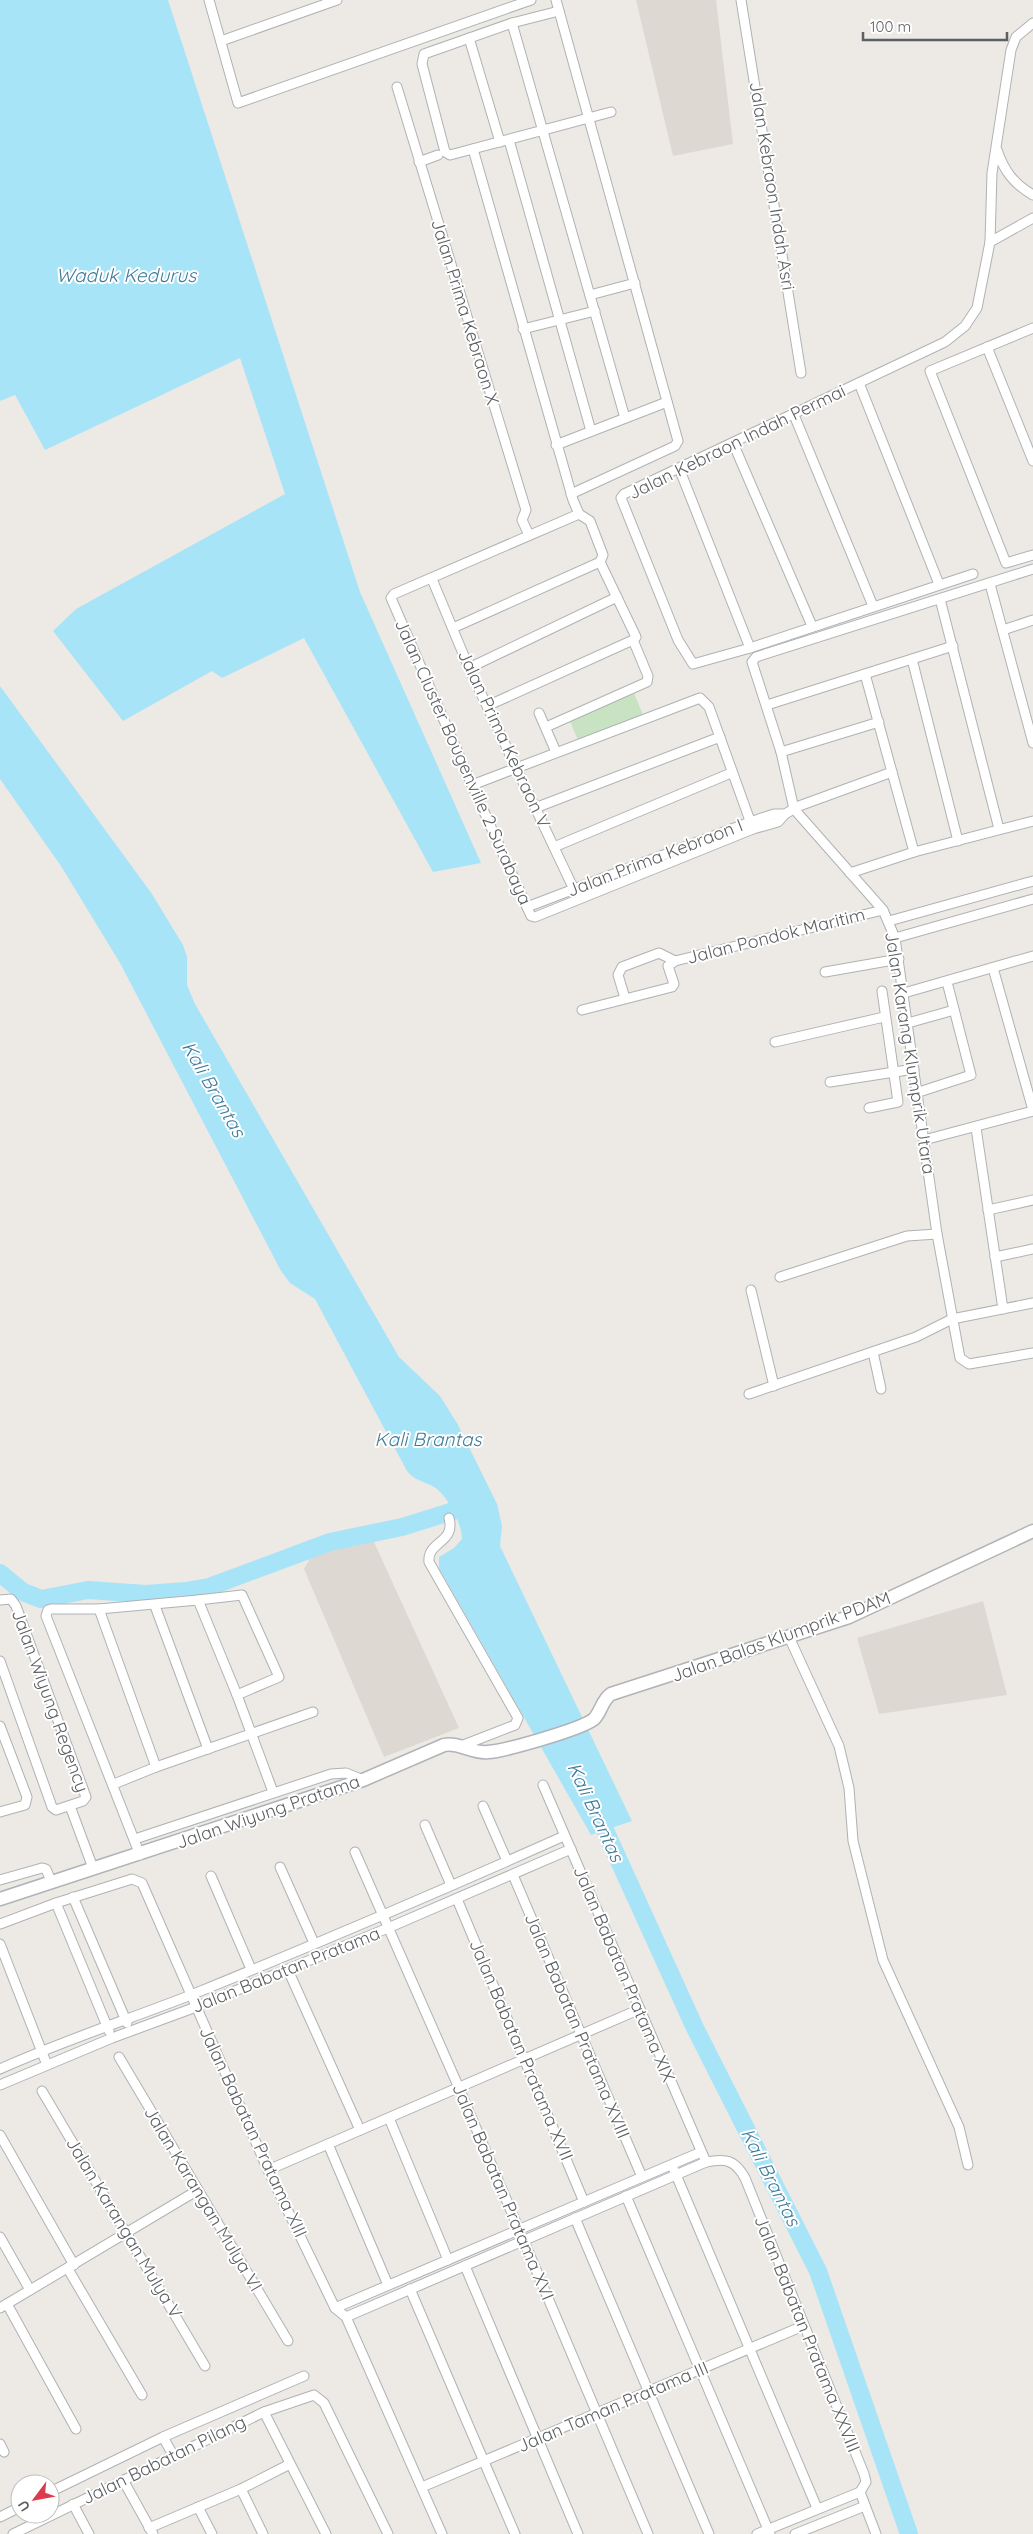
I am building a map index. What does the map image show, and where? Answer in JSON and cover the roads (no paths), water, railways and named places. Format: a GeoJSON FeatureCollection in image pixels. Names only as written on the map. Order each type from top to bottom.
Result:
{"type":"FeatureCollection","features":[{"type":"Feature","properties":{"kind":"street"},"geometry":{"type":"LineString","coordinates":[[209,0],[237,101],[240,102],[525,1]]}},
{"type":"Feature","properties":{"kind":"street"},"geometry":{"type":"LineString","coordinates":[[221,41],[337,0]]}},
{"type":"Feature","properties":{"kind":"street"},"geometry":{"type":"LineString","coordinates":[[556,0],[667,402],[556,446]]}},
{"type":"Feature","properties":{"kind":"street","name":"Jalan Kebraon Indah Asri"},"geometry":{"type":"LineString","coordinates":[[741,0],[801,372]]}},
{"type":"Feature","properties":{"kind":"street"},"geometry":{"type":"LineString","coordinates":[[559,11],[512,24],[424,54],[422,64],[444,149],[450,155],[611,112]]}},
{"type":"Feature","properties":{"kind":"street","name":"Jalan Kebraon Indah Permai"},"geometry":{"type":"LineString","coordinates":[[973,574],[696,664],[690,661],[678,640],[621,498],[624,494],[945,342],[965,326],[977,304],[990,242],[992,173],[1011,50],[1016,37],[1033,22]]}},
{"type":"Feature","properties":{"kind":"street"},"geometry":{"type":"LineString","coordinates":[[512,24],[625,418]]}},
{"type":"Feature","properties":{"kind":"street"},"geometry":{"type":"LineString","coordinates":[[469,38],[504,141],[560,320],[591,432]]}},
{"type":"Feature","properties":{"kind":"street","name":"Jalan Prima Kebraon X"},"geometry":{"type":"LineString","coordinates":[[397,87],[526,510],[526,529]]}},
{"type":"Feature","properties":{"kind":"street"},"geometry":{"type":"LineString","coordinates":[[452,628],[600,562],[603,555],[590,522],[575,504],[556,446],[473,149]]}},
{"type":"Feature","properties":{"kind":"street"},"geometry":{"type":"LineString","coordinates":[[997,150],[1010,178],[1033,195]]}},
{"type":"Feature","properties":{"kind":"street"},"geometry":{"type":"LineString","coordinates":[[420,162],[438,155]]}},
{"type":"Feature","properties":{"kind":"street"},"geometry":{"type":"LineString","coordinates":[[990,242],[1033,218]]}},
{"type":"Feature","properties":{"kind":"street"},"geometry":{"type":"LineString","coordinates":[[590,295],[635,283]]}},
{"type":"Feature","properties":{"kind":"street"},"geometry":{"type":"LineString","coordinates":[[523,329],[594,311]]}},
{"type":"Feature","properties":{"kind":"street"},"geometry":{"type":"LineString","coordinates":[[1033,328],[932,369],[930,373],[1006,563],[1033,555]]}},
{"type":"Feature","properties":{"kind":"street"},"geometry":{"type":"LineString","coordinates":[[987,347],[1033,462]]}},
{"type":"Feature","properties":{"kind":"street"},"geometry":{"type":"LineString","coordinates":[[859,383],[939,584]]}},
{"type":"Feature","properties":{"kind":"street","name":"Jalan Kebraon Indah Permai"},"geometry":{"type":"LineString","coordinates":[[393,603],[392,598],[394,594],[432,579],[575,504],[675,446],[678,441],[667,402]]}},
{"type":"Feature","properties":{"kind":"street"},"geometry":{"type":"LineString","coordinates":[[794,415],[873,606]]}},
{"type":"Feature","properties":{"kind":"street"},"geometry":{"type":"LineString","coordinates":[[733,443],[812,626]]}},
{"type":"Feature","properties":{"kind":"street"},"geometry":{"type":"LineString","coordinates":[[679,468],[750,648]]}},
{"type":"Feature","properties":{"kind":"street"},"geometry":{"type":"LineString","coordinates":[[487,706],[636,637],[600,562]]}},
{"type":"Feature","properties":{"kind":"street"},"geometry":{"type":"LineString","coordinates":[[999,829],[940,599],[1033,569]]}},
{"type":"Feature","properties":{"kind":"street","name":"Jalan Prima Kebraon V"},"geometry":{"type":"LineString","coordinates":[[432,579],[469,668],[578,898]]}},
{"type":"Feature","properties":{"kind":"street"},"geometry":{"type":"LineString","coordinates":[[990,584],[1033,742]]}},
{"type":"Feature","properties":{"kind":"street"},"geometry":{"type":"LineString","coordinates":[[469,668],[618,597]]}},
{"type":"Feature","properties":{"kind":"street","name":"Jalan Karang Klumprik Utara"},"geometry":{"type":"LineString","coordinates":[[940,599],[756,657],[752,662],[781,752],[794,809],[889,921],[899,959],[908,1023],[903,1070],[916,1093],[924,1140],[933,1234],[960,1358],[969,1364],[1033,1352]]}},
{"type":"Feature","properties":{"kind":"street","name":"Jalan Cluster Bougenville 2 Surabaya"},"geometry":{"type":"LineString","coordinates":[[393,603],[526,907],[532,916],[535,917]]}},
{"type":"Feature","properties":{"kind":"street"},"geometry":{"type":"LineString","coordinates":[[1003,630],[1033,620]]}},
{"type":"Feature","properties":{"kind":"street"},"geometry":{"type":"LineString","coordinates":[[546,727],[647,682],[648,676],[633,640]]}},
{"type":"Feature","properties":{"kind":"street"},"geometry":{"type":"LineString","coordinates":[[766,704],[953,646]]}},
{"type":"Feature","properties":{"kind":"street"},"geometry":{"type":"LineString","coordinates":[[912,659],[958,841]]}},
{"type":"Feature","properties":{"kind":"street"},"geometry":{"type":"LineString","coordinates":[[865,674],[914,852]]}},
{"type":"Feature","properties":{"kind":"street"},"geometry":{"type":"LineString","coordinates":[[472,785],[700,698],[709,707],[731,773],[752,826]]}},
{"type":"Feature","properties":{"kind":"street"},"geometry":{"type":"LineString","coordinates":[[539,713],[556,752]]}},
{"type":"Feature","properties":{"kind":"street"},"geometry":{"type":"LineString","coordinates":[[781,752],[879,722]]}},
{"type":"Feature","properties":{"kind":"street"},"geometry":{"type":"LineString","coordinates":[[536,808],[720,737]]}},
{"type":"Feature","properties":{"kind":"street","name":"Jalan Prima Kebraon I"},"geometry":{"type":"LineString","coordinates":[[526,907],[573,888],[752,826],[778,822],[785,814],[794,809],[892,772]]}},
{"type":"Feature","properties":{"kind":"street"},"geometry":{"type":"LineString","coordinates":[[554,847],[731,773]]}},
{"type":"Feature","properties":{"kind":"street"},"geometry":{"type":"LineString","coordinates":[[850,873],[914,852],[1033,820]]}},
{"type":"Feature","properties":{"kind":"street","name":"Jalan Prima Kebraon I"},"geometry":{"type":"LineString","coordinates":[[535,917],[752,826]]}},
{"type":"Feature","properties":{"kind":"street"},"geometry":{"type":"LineString","coordinates":[[889,921],[1033,881]]}},
{"type":"Feature","properties":{"kind":"street"},"geometry":{"type":"LineString","coordinates":[[894,938],[1033,900]]}},
{"type":"Feature","properties":{"kind":"street","name":"Jalan Pondok Maritim"},"geometry":{"type":"LineString","coordinates":[[582,1010],[674,986],[668,966],[675,961],[879,911]]}},
{"type":"Feature","properties":{"kind":"street"},"geometry":{"type":"LineString","coordinates":[[625,998],[618,975],[622,967],[659,954],[675,961]]}},
{"type":"Feature","properties":{"kind":"street"},"geometry":{"type":"LineString","coordinates":[[904,992],[947,982],[1033,956]]}},
{"type":"Feature","properties":{"kind":"street"},"geometry":{"type":"LineString","coordinates":[[825,972],[899,959]]}},
{"type":"Feature","properties":{"kind":"street"},"geometry":{"type":"LineString","coordinates":[[924,1140],[976,1128],[1033,1111],[993,968]]}},
{"type":"Feature","properties":{"kind":"street"},"geometry":{"type":"LineString","coordinates":[[916,1093],[971,1075],[947,982]]}},
{"type":"Feature","properties":{"kind":"street"},"geometry":{"type":"LineString","coordinates":[[869,1108],[898,1103],[903,1070],[884,1017],[882,990]]}},
{"type":"Feature","properties":{"kind":"street"},"geometry":{"type":"LineString","coordinates":[[908,1023],[954,1010]]}},
{"type":"Feature","properties":{"kind":"street"},"geometry":{"type":"LineString","coordinates":[[775,1042],[884,1017]]}},
{"type":"Feature","properties":{"kind":"street"},"geometry":{"type":"LineString","coordinates":[[830,1082],[903,1070]]}},
{"type":"Feature","properties":{"kind":"street"},"geometry":{"type":"LineString","coordinates":[[976,1128],[1003,1309]]}},
{"type":"Feature","properties":{"kind":"street"},"geometry":{"type":"LineString","coordinates":[[988,1210],[1033,1200]]}},
{"type":"Feature","properties":{"kind":"street"},"geometry":{"type":"LineString","coordinates":[[780,1277],[907,1236],[933,1234]]}},
{"type":"Feature","properties":{"kind":"street"},"geometry":{"type":"LineString","coordinates":[[995,1257],[1033,1249]]}},
{"type":"Feature","properties":{"kind":"street"},"geometry":{"type":"LineString","coordinates":[[751,1290],[774,1386]]}},
{"type":"Feature","properties":{"kind":"street"},"geometry":{"type":"LineString","coordinates":[[749,1394],[873,1352],[952,1319],[1033,1303]]}},
{"type":"Feature","properties":{"kind":"street"},"geometry":{"type":"LineString","coordinates":[[873,1352],[881,1389]]}},
{"type":"Feature","properties":{"kind":"street"},"geometry":{"type":"LineString","coordinates":[[449,1518],[451,1525],[449,1533],[430,1552],[429,1562],[518,1718],[515,1725],[461,1746]]}},
{"type":"Feature","properties":{"kind":"street","name":"Jalan Balas Klumprik PDAM"},"geometry":{"type":"LineString","coordinates":[[534,1742],[591,1721],[606,1698],[612,1694],[789,1637],[883,1602],[1033,1531]]}},
{"type":"Feature","properties":{"kind":"street"},"geometry":{"type":"LineString","coordinates":[[140,1855],[114,1784],[46,1616],[48,1610],[51,1608],[98,1609],[155,1606],[242,1595],[279,1677],[237,1695]]}},
{"type":"Feature","properties":{"kind":"street","name":"Jalan Wiyung Regency"},"geometry":{"type":"LineString","coordinates":[[0,1600],[11,1599],[16,1606],[86,1797],[83,1801],[56,1810],[52,1807],[0,1661]]}},
{"type":"Feature","properties":{"kind":"street"},"geometry":{"type":"LineString","coordinates":[[198,1600],[237,1695],[273,1792]]}},
{"type":"Feature","properties":{"kind":"street"},"geometry":{"type":"LineString","coordinates":[[155,1606],[208,1749]]}},
{"type":"Feature","properties":{"kind":"street"},"geometry":{"type":"LineString","coordinates":[[98,1609],[156,1766]]}},
{"type":"Feature","properties":{"kind":"street"},"geometry":{"type":"LineString","coordinates":[[789,1637],[839,1746],[849,1788],[853,1841],[883,1960],[959,2127],[968,2165]]}},
{"type":"Feature","properties":{"kind":"street"},"geometry":{"type":"LineString","coordinates":[[114,1784],[156,1766],[313,1712]]}},
{"type":"Feature","properties":{"kind":"street"},"geometry":{"type":"LineString","coordinates":[[0,1726],[27,1801],[25,1804],[0,1812]]}},
{"type":"Feature","properties":{"kind":"street","name":"Jalan Wiyung Pratama"},"geometry":{"type":"LineString","coordinates":[[0,1899],[51,1881],[140,1855],[363,1780],[444,1745],[461,1746],[488,1753],[534,1742]]}},
{"type":"Feature","properties":{"kind":"street"},"geometry":{"type":"LineString","coordinates":[[135,1839],[331,1774],[346,1773],[363,1780]]}},
{"type":"Feature","properties":{"kind":"street","name":"Jalan Babatan Pratama XIX"},"geometry":{"type":"LineString","coordinates":[[542,1786],[706,2162]]}},
{"type":"Feature","properties":{"kind":"street","name":"Jalan Wiyung Regency"},"geometry":{"type":"LineString","coordinates":[[70,1806],[93,1868]]}},
{"type":"Feature","properties":{"kind":"street"},"geometry":{"type":"LineString","coordinates":[[484,1806],[508,1861]]}},
{"type":"Feature","properties":{"kind":"street"},"geometry":{"type":"LineString","coordinates":[[425,1825],[451,1885]]}},
{"type":"Feature","properties":{"kind":"street","name":"Jalan Babatan Pratama"},"geometry":{"type":"LineString","coordinates":[[0,2069],[42,2050],[126,2020],[314,1944],[564,1836]]}},
{"type":"Feature","properties":{"kind":"street","name":"Jalan Babatan Pratama"},"geometry":{"type":"LineString","coordinates":[[0,2085],[112,2038],[288,1970],[571,1850]]}},
{"type":"Feature","properties":{"kind":"street","name":"Jalan Babatan Pratama XVI"},"geometry":{"type":"LineString","coordinates":[[355,1852],[459,2088],[648,2534]]}},
{"type":"Feature","properties":{"kind":"street"},"geometry":{"type":"LineString","coordinates":[[280,1867],[314,1944]]}},
{"type":"Feature","properties":{"kind":"street"},"geometry":{"type":"LineString","coordinates":[[0,1880],[42,1868],[46,1869],[51,1881]]}},
{"type":"Feature","properties":{"kind":"street","name":"Jalan Babatan Pratama XVIII"},"geometry":{"type":"LineString","coordinates":[[513,1875],[642,2177]]}},
{"type":"Feature","properties":{"kind":"street"},"geometry":{"type":"LineString","coordinates":[[211,1876],[251,1969]]}},
{"type":"Feature","properties":{"kind":"street","name":"Jalan Babatan Pratama XIII"},"geometry":{"type":"LineString","coordinates":[[73,1897],[132,1879],[139,1881],[144,1887],[268,2170],[335,2308]]}},
{"type":"Feature","properties":{"kind":"street"},"geometry":{"type":"LineString","coordinates":[[0,1924],[73,1897],[130,2031]]}},
{"type":"Feature","properties":{"kind":"street","name":"Jalan Babatan Pratama XVII"},"geometry":{"type":"LineString","coordinates":[[457,1899],[526,2059],[584,2202]]}},
{"type":"Feature","properties":{"kind":"street"},"geometry":{"type":"LineString","coordinates":[[56,1903],[112,2038]]}},
{"type":"Feature","properties":{"kind":"street"},"geometry":{"type":"LineString","coordinates":[[0,1944],[47,2065]]}},
{"type":"Feature","properties":{"kind":"street"},"geometry":{"type":"LineString","coordinates":[[288,1970],[360,2130]]}},
{"type":"Feature","properties":{"kind":"street"},"geometry":{"type":"LineString","coordinates":[[268,2170],[640,2010]]}},
{"type":"Feature","properties":{"kind":"street","name":"Jalan Karangan Mulya VI"},"geometry":{"type":"LineString","coordinates":[[119,2057],[288,2341]]}},
{"type":"Feature","properties":{"kind":"street","name":"Jalan Karangan Mulya V"},"geometry":{"type":"LineString","coordinates":[[42,2091],[205,2366]]}},
{"type":"Feature","properties":{"kind":"street"},"geometry":{"type":"LineString","coordinates":[[389,2118],[448,2260]]}},
{"type":"Feature","properties":{"kind":"street"},"geometry":{"type":"LineString","coordinates":[[0,2135],[142,2395]]}},
{"type":"Feature","properties":{"kind":"street"},"geometry":{"type":"LineString","coordinates":[[328,2144],[388,2285]]}},
{"type":"Feature","properties":{"kind":"street"},"geometry":{"type":"LineString","coordinates":[[442,2534],[346,2318],[335,2308],[701,2152]]}},
{"type":"Feature","properties":{"kind":"street","name":"Jalan Babatan Pratama XXVIII"},"geometry":{"type":"LineString","coordinates":[[706,2162],[720,2159],[728,2160],[735,2163],[740,2170],[864,2474],[866,2482],[860,2492],[876,2534]]}},
{"type":"Feature","properties":{"kind":"street"},"geometry":{"type":"LineString","coordinates":[[346,2318],[706,2162]]}},
{"type":"Feature","properties":{"kind":"street"},"geometry":{"type":"LineString","coordinates":[[672,2164],[817,2508]]}},
{"type":"Feature","properties":{"kind":"street"},"geometry":{"type":"LineString","coordinates":[[76,2428],[4,2306],[198,2190]]}},
{"type":"Feature","properties":{"kind":"street"},"geometry":{"type":"LineString","coordinates":[[626,2196],[769,2532]]}},
{"type":"Feature","properties":{"kind":"street"},"geometry":{"type":"LineString","coordinates":[[575,2218],[708,2534]]}},
{"type":"Feature","properties":{"kind":"street"},"geometry":{"type":"LineString","coordinates":[[0,2237],[30,2290]]}},
{"type":"Feature","properties":{"kind":"street"},"geometry":{"type":"LineString","coordinates":[[464,2266],[578,2534]]}},
{"type":"Feature","properties":{"kind":"street"},"geometry":{"type":"LineString","coordinates":[[410,2290],[515,2534]]}},
{"type":"Feature","properties":{"kind":"street","name":"Jalan Taman Pratama III"},"geometry":{"type":"LineString","coordinates":[[422,2487],[804,2326]]}},
{"type":"Feature","properties":{"kind":"street"},"geometry":{"type":"LineString","coordinates":[[60,2487],[304,2376]]}},
{"type":"Feature","properties":{"kind":"street","name":"Jalan Babatan Pilang"},"geometry":{"type":"LineString","coordinates":[[13,2534],[25,2531],[73,2504],[123,2480],[171,2452],[264,2412],[309,2396],[318,2396],[324,2402],[388,2534]]}},
{"type":"Feature","properties":{"kind":"street"},"geometry":{"type":"LineString","coordinates":[[264,2412],[326,2534]]}},
{"type":"Feature","properties":{"kind":"street"},"geometry":{"type":"LineString","coordinates":[[164,2439],[171,2452]]}},
{"type":"Feature","properties":{"kind":"street"},"geometry":{"type":"LineString","coordinates":[[123,2480],[151,2531],[290,2464]]}},
{"type":"Feature","properties":{"kind":"street"},"geometry":{"type":"LineString","coordinates":[[241,2489],[264,2534]]}},
{"type":"Feature","properties":{"kind":"street"},"geometry":{"type":"LineString","coordinates":[[757,2534],[769,2532],[817,2508],[860,2492]]}},
{"type":"Feature","properties":{"kind":"street"},"geometry":{"type":"LineString","coordinates":[[73,2504],[89,2534]]}},
{"type":"Feature","properties":{"kind":"street"},"geometry":{"type":"LineString","coordinates":[[795,2534],[864,2506]]}},
{"type":"Feature","properties":{"kind":"street"},"geometry":{"type":"LineString","coordinates":[[198,2507],[212,2534]]}},
{"type":"Feature","properties":{"kind":"street"},"geometry":{"type":"LineString","coordinates":[[818,2524],[822,2534]]}},
{"type":"Feature","properties":{"kind":"water","name":"Waduk Kedurus"},"geometry":{"type":"Polygon","coordinates":[[[0,0],[168,0],[360,592],[481,863],[433,872],[304,638],[222,678],[212,671],[123,721],[53,631],[76,609],[285,494],[240,358],[45,450],[15,395],[0,401],[0,0]]]}},
{"type":"Feature","properties":{"kind":"water","name":"Kali Brantas"},"geometry":{"type":"Polygon","coordinates":[[[0,686],[152,894],[183,945],[187,957],[187,985],[195,1004],[399,1357],[440,1396],[457,1423],[497,1504],[502,1526],[500,1546],[632,1821],[591,1835],[439,1568],[439,1557],[454,1548],[462,1539],[453,1510],[439,1491],[413,1477],[407,1471],[315,1299],[290,1283],[281,1271],[120,963],[61,866],[0,779],[0,686]]]}},
{"type":"Feature","properties":{"kind":"waterway"},"geometry":{"type":"LineString","coordinates":[[0,1573],[23,1592],[41,1599],[88,1590],[146,1594],[186,1591],[209,1587],[330,1542],[402,1527],[466,1507]]}},
{"type":"Feature","properties":{"kind":"waterway","name":"Kali Brantas"},"geometry":{"type":"LineString","coordinates":[[595,1808],[695,2028],[818,2271],[909,2534]]}}]}
